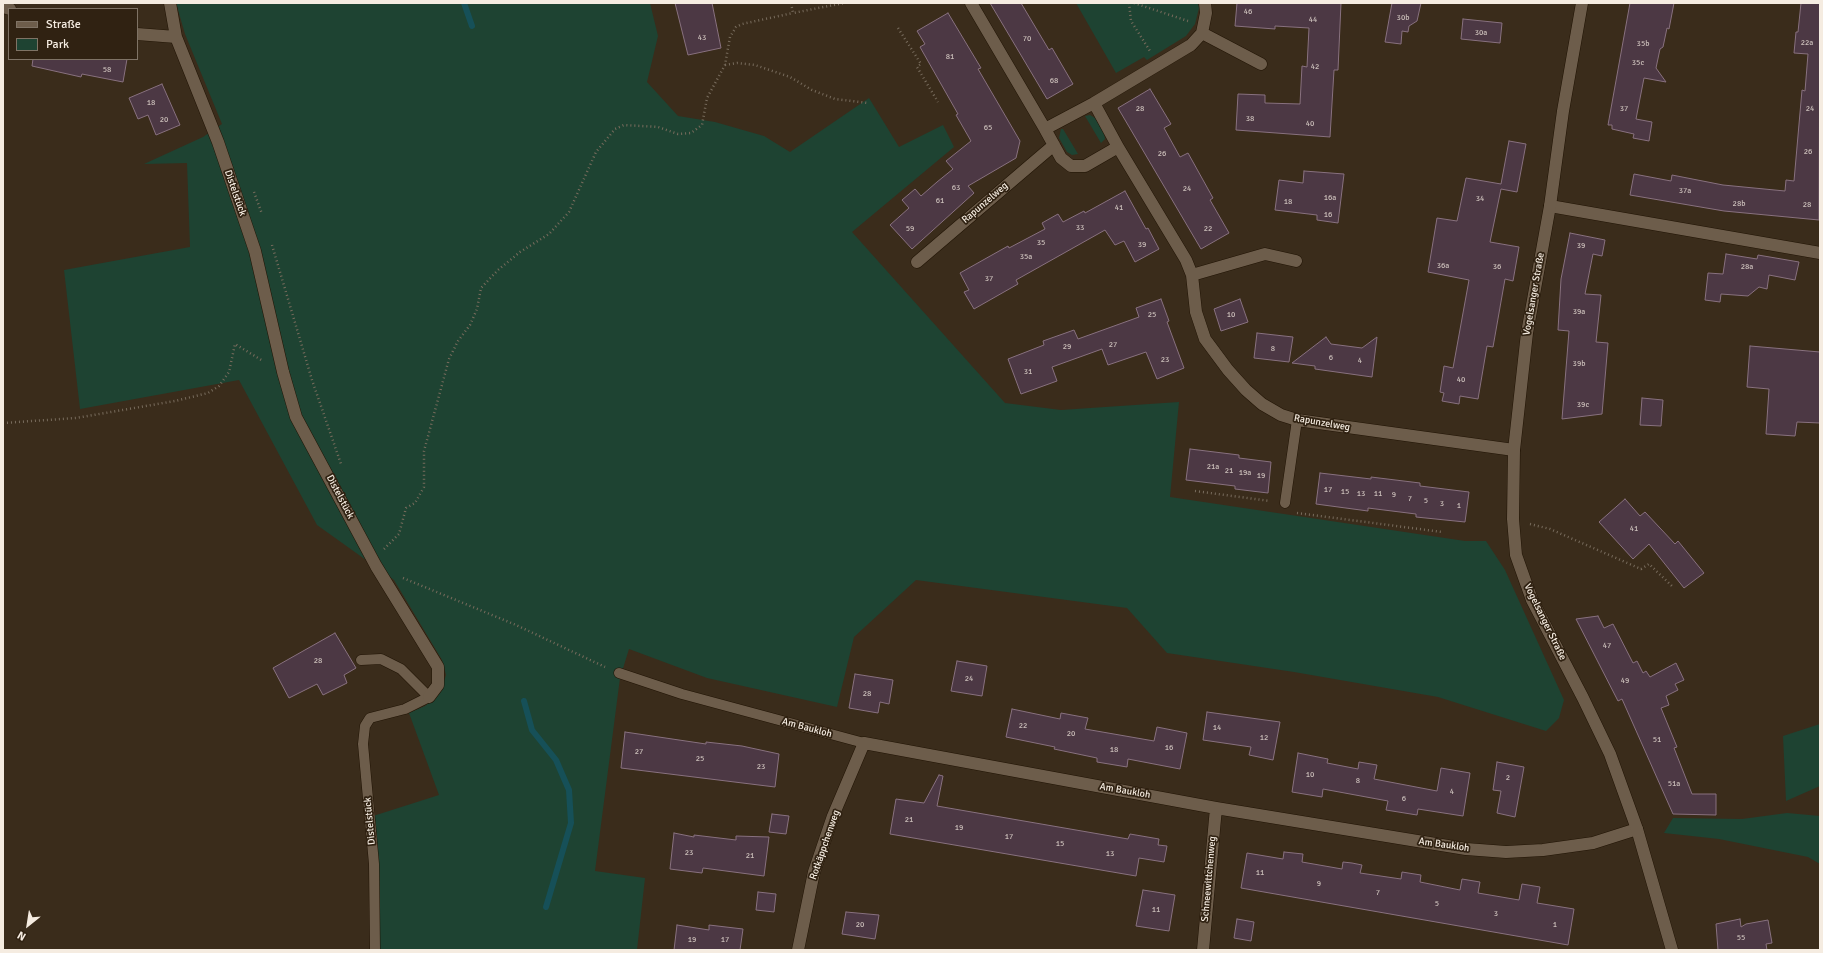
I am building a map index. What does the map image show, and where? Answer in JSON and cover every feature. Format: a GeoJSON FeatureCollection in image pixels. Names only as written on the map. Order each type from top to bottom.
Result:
{"type":"FeatureCollection","features":[{"type":"Feature","properties":{"kind":"street","name":"Distelstück"},"geometry":{"type":"LineString","coordinates":[[170,3],[176,37],[218,142],[255,251],[283,372],[296,418],[376,566],[438,667],[438,685],[429,697]]}},
{"type":"Feature","properties":{"kind":"street"},"geometry":{"type":"LineString","coordinates":[[972,3],[1061,158],[1071,166],[1085,166],[1118,147]]}},
{"type":"Feature","properties":{"kind":"street"},"geometry":{"type":"LineString","coordinates":[[1045,129],[1094,102],[1158,63],[1192,45],[1203,30],[1206,13],[1205,3]]}},
{"type":"Feature","properties":{"kind":"street","name":"Vogelsanger Straße"},"geometry":{"type":"LineString","coordinates":[[1582,3],[1562,111],[1550,206],[1527,333],[1514,450],[1513,519],[1516,555],[1532,600],[1583,698],[1610,754],[1637,829],[1672,950]]}},
{"type":"Feature","properties":{"kind":"street"},"geometry":{"type":"LineString","coordinates":[[1203,30],[1261,64]]}},
{"type":"Feature","properties":{"kind":"street"},"geometry":{"type":"LineString","coordinates":[[138,34],[176,37]]}},
{"type":"Feature","properties":{"kind":"street","name":"Rapunzelweg"},"geometry":{"type":"LineString","coordinates":[[1094,102],[1118,147],[1178,246],[1192,274],[1196,312],[1205,338],[1246,390],[1262,404],[1282,415],[1297,420],[1514,450]]}},
{"type":"Feature","properties":{"kind":"street","name":"Rapunzelweg"},"geometry":{"type":"LineString","coordinates":[[917,262],[1054,145]]}},
{"type":"Feature","properties":{"kind":"street"},"geometry":{"type":"LineString","coordinates":[[1550,206],[1820,254]]}},
{"type":"Feature","properties":{"kind":"street"},"geometry":{"type":"LineString","coordinates":[[1192,274],[1265,254],[1296,261]]}},
{"type":"Feature","properties":{"kind":"street","name":"Am Baukloh"},"geometry":{"type":"LineString","coordinates":[[864,743],[1216,808],[1459,848],[1506,852],[1543,850],[1593,843],[1637,829]]}},
{"type":"Feature","properties":{"kind":"street","name":"Rotkäppchenweg"},"geometry":{"type":"LineString","coordinates":[[798,950],[814,872],[833,816],[864,743]]}},
{"type":"Feature","properties":{"kind":"street","name":"Schneewittchenweg"},"geometry":{"type":"LineString","coordinates":[[1203,950],[1216,808]]}},
{"type":"Feature","properties":{"kind":"lane"},"geometry":{"type":"LineString","coordinates":[[1285,502],[1297,420]]}},
{"type":"Feature","properties":{"kind":"lane"},"geometry":{"type":"LineString","coordinates":[[361,660],[381,659],[401,669],[429,697]]}},
{"type":"Feature","properties":{"kind":"lane","name":"Am Baukloh"},"geometry":{"type":"LineString","coordinates":[[619,673],[682,694],[864,743]]}},
{"type":"Feature","properties":{"kind":"lane","name":"Distelstück"},"geometry":{"type":"LineString","coordinates":[[376,950],[374,864],[363,744],[365,726],[370,718],[405,709],[429,697]]}},
{"type":"Feature","properties":{"kind":"path"},"geometry":{"type":"LineString","coordinates":[[791,3],[793,13]]}},
{"type":"Feature","properties":{"kind":"path"},"geometry":{"type":"LineString","coordinates":[[384,550],[399,534],[406,508],[415,503],[424,487],[424,452],[449,359],[458,341],[470,325],[477,309],[481,288],[498,270],[520,252],[549,234],[569,212],[596,152],[615,129],[624,125],[658,127],[678,134],[691,133],[702,125],[707,98],[725,65],[730,37],[736,27],[742,24],[844,3]]}},
{"type":"Feature","properties":{"kind":"path"},"geometry":{"type":"LineString","coordinates":[[1129,3],[1131,21],[1158,63]]}},
{"type":"Feature","properties":{"kind":"path"},"geometry":{"type":"LineString","coordinates":[[1134,3],[1203,30]]}},
{"type":"Feature","properties":{"kind":"path"},"geometry":{"type":"LineString","coordinates":[[898,28],[921,64],[916,67],[938,102]]}},
{"type":"Feature","properties":{"kind":"path"},"geometry":{"type":"LineString","coordinates":[[725,65],[736,63],[754,65],[790,77],[812,90],[835,99],[868,103]]}},
{"type":"Feature","properties":{"kind":"path"},"geometry":{"type":"LineString","coordinates":[[252,189],[263,217]]}},
{"type":"Feature","properties":{"kind":"path"},"geometry":{"type":"LineString","coordinates":[[270,238],[312,380],[341,464]]}},
{"type":"Feature","properties":{"kind":"path"},"geometry":{"type":"LineString","coordinates":[[3,423],[76,418],[175,401],[208,393],[220,386],[229,372],[235,344],[283,372]]}},
{"type":"Feature","properties":{"kind":"path"},"geometry":{"type":"LineString","coordinates":[[1195,491],[1285,502],[1284,511],[1442,532]]}},
{"type":"Feature","properties":{"kind":"path"},"geometry":{"type":"LineString","coordinates":[[1513,519],[1550,529],[1641,569],[1649,564],[1672,586]]}},
{"type":"Feature","properties":{"kind":"path"},"geometry":{"type":"LineString","coordinates":[[380,543],[387,556]]}},
{"type":"Feature","properties":{"kind":"path"},"geometry":{"type":"LineString","coordinates":[[376,566],[399,577],[516,625],[619,673]]}},
{"type":"Feature","properties":{"kind":"green space"},"geometry":{"type":"Polygon","coordinates":[[[176,3],[650,3],[658,36],[647,82],[678,116],[715,122],[764,136],[790,152],[869,98],[899,147],[943,125],[954,147],[852,232],[1005,403],[1061,410],[1179,402],[1170,497],[1465,541],[1486,541],[1505,570],[1564,700],[1559,718],[1546,731],[1438,697],[1294,672],[1167,653],[1127,608],[916,580],[854,637],[837,707],[707,678],[629,649],[620,678],[595,871],[645,878],[637,950],[375,950],[370,817],[439,795],[409,713],[425,706],[435,698],[441,689],[446,675],[442,660],[394,580],[317,525],[239,380],[80,409],[64,270],[190,247],[187,163],[144,164],[203,137],[222,124],[185,34],[176,3]]]}},
{"type":"Feature","properties":{"kind":"green space"},"geometry":{"type":"Polygon","coordinates":[[[1076,3],[1198,3],[1199,8],[1195,24],[1186,36],[1147,60],[1144,57],[1116,73],[1076,3]]]}},
{"type":"Feature","properties":{"kind":"green space"},"geometry":{"type":"Polygon","coordinates":[[[1090,115],[1095,118],[1104,133],[1105,139],[1101,143],[1085,116],[1090,115]]]}},
{"type":"Feature","properties":{"kind":"green space"},"geometry":{"type":"Polygon","coordinates":[[[1061,129],[1063,129],[1078,154],[1072,155],[1067,152],[1059,138],[1061,129]]]}},
{"type":"Feature","properties":{"kind":"green space"},"geometry":{"type":"Polygon","coordinates":[[[1820,724],[1820,786],[1786,801],[1783,736],[1820,724]]]}},
{"type":"Feature","properties":{"kind":"green space"},"geometry":{"type":"Polygon","coordinates":[[[1787,813],[1820,816],[1820,864],[1808,857],[1719,839],[1664,833],[1673,818],[1742,819],[1787,813]]]}},
{"type":"Feature","properties":{"kind":"building"},"geometry":{"type":"Polygon","coordinates":[[[675,3],[712,3],[721,48],[688,55],[675,3]]]}},
{"type":"Feature","properties":{"kind":"building"},"geometry":{"type":"Polygon","coordinates":[[[990,3],[1021,3],[1049,50],[1052,48],[1073,84],[1047,99],[990,3]]]}},
{"type":"Feature","properties":{"kind":"building"},"geometry":{"type":"Polygon","coordinates":[[[1237,3],[1341,3],[1338,70],[1334,70],[1330,137],[1236,130],[1238,94],[1265,95],[1265,103],[1300,104],[1302,66],[1307,67],[1309,28],[1275,26],[1275,29],[1235,26],[1237,3]]]}},
{"type":"Feature","properties":{"kind":"building"},"geometry":{"type":"Polygon","coordinates":[[[1392,3],[1421,3],[1417,21],[1409,26],[1408,32],[1402,31],[1401,44],[1385,42],[1392,3]]]}},
{"type":"Feature","properties":{"kind":"building"},"geometry":{"type":"Polygon","coordinates":[[[1630,3],[1674,3],[1669,29],[1667,28],[1656,68],[1666,82],[1644,78],[1636,119],[1652,122],[1649,141],[1633,138],[1634,134],[1612,129],[1612,125],[1608,125],[1630,3]]]}},
{"type":"Feature","properties":{"kind":"building"},"geometry":{"type":"Polygon","coordinates":[[[1801,3],[1820,3],[1819,220],[1724,211],[1630,195],[1634,174],[1671,181],[1672,175],[1723,185],[1785,191],[1786,180],[1794,181],[1802,90],[1805,91],[1808,54],[1794,53],[1801,3]]]}},
{"type":"Feature","properties":{"kind":"building"},"geometry":{"type":"Polygon","coordinates":[[[948,13],[981,68],[978,69],[1020,141],[1016,158],[968,186],[974,193],[912,249],[890,225],[909,208],[902,200],[915,189],[921,196],[953,169],[946,161],[971,141],[956,115],[958,114],[920,47],[925,44],[917,31],[948,13]]]}},
{"type":"Feature","properties":{"kind":"building"},"geometry":{"type":"Polygon","coordinates":[[[1463,19],[1502,23],[1500,43],[1461,39],[1463,19]]]}},
{"type":"Feature","properties":{"kind":"building"},"geometry":{"type":"Polygon","coordinates":[[[33,60],[127,60],[123,82],[82,74],[81,77],[32,66],[33,60]]]}},
{"type":"Feature","properties":{"kind":"building"},"geometry":{"type":"Polygon","coordinates":[[[162,84],[180,125],[156,135],[148,115],[138,119],[129,98],[162,84]]]}},
{"type":"Feature","properties":{"kind":"building"},"geometry":{"type":"Polygon","coordinates":[[[1150,89],[1171,124],[1164,128],[1180,157],[1188,153],[1213,198],[1210,200],[1229,233],[1201,249],[1118,108],[1150,89]]]}},
{"type":"Feature","properties":{"kind":"building"},"geometry":{"type":"Polygon","coordinates":[[[1509,141],[1526,144],[1517,192],[1501,189],[1490,242],[1519,247],[1513,281],[1505,279],[1493,347],[1487,346],[1478,399],[1460,396],[1459,404],[1442,401],[1444,393],[1440,392],[1444,366],[1453,368],[1469,280],[1428,272],[1437,218],[1457,221],[1466,178],[1501,184],[1509,141]]]}},
{"type":"Feature","properties":{"kind":"building"},"geometry":{"type":"Polygon","coordinates":[[[1304,171],[1344,174],[1338,223],[1317,220],[1317,215],[1275,210],[1279,180],[1303,183],[1304,171]]]}},
{"type":"Feature","properties":{"kind":"building"},"geometry":{"type":"Polygon","coordinates":[[[1125,191],[1159,249],[1135,262],[1124,241],[1115,245],[1105,230],[1016,280],[1018,284],[974,309],[964,292],[969,290],[960,273],[1008,246],[1009,248],[1045,229],[1042,223],[1058,214],[1063,222],[1084,211],[1085,213],[1125,191]]]}},
{"type":"Feature","properties":{"kind":"building"},"geometry":{"type":"Polygon","coordinates":[[[1570,233],[1605,240],[1602,256],[1593,254],[1585,294],[1601,295],[1596,342],[1608,343],[1602,414],[1562,419],[1569,331],[1558,330],[1561,279],[1570,233]]]}},
{"type":"Feature","properties":{"kind":"building"},"geometry":{"type":"Polygon","coordinates":[[[1726,254],[1757,259],[1758,255],[1799,262],[1795,280],[1769,275],[1767,289],[1759,287],[1748,296],[1721,294],[1720,302],[1705,300],[1708,273],[1723,274],[1726,254]]]}},
{"type":"Feature","properties":{"kind":"building"},"geometry":{"type":"Polygon","coordinates":[[[1161,299],[1169,321],[1167,322],[1184,368],[1157,379],[1146,352],[1108,365],[1102,349],[1052,367],[1057,381],[1021,394],[1008,359],[1044,345],[1043,341],[1074,330],[1078,339],[1139,317],[1136,308],[1161,299]]]}},
{"type":"Feature","properties":{"kind":"building"},"geometry":{"type":"Polygon","coordinates":[[[1240,299],[1248,322],[1221,331],[1214,309],[1240,299]]]}},
{"type":"Feature","properties":{"kind":"building"},"geometry":{"type":"Polygon","coordinates":[[[1257,333],[1293,337],[1289,362],[1254,358],[1257,333]]]}},
{"type":"Feature","properties":{"kind":"building"},"geometry":{"type":"Polygon","coordinates":[[[1326,337],[1331,344],[1362,348],[1377,337],[1372,377],[1315,369],[1315,366],[1292,363],[1326,337]]]}},
{"type":"Feature","properties":{"kind":"building"},"geometry":{"type":"Polygon","coordinates":[[[1750,346],[1820,352],[1820,423],[1797,422],[1795,436],[1766,434],[1769,389],[1747,387],[1750,346]]]}},
{"type":"Feature","properties":{"kind":"building"},"geometry":{"type":"Polygon","coordinates":[[[1642,398],[1663,400],[1661,426],[1640,425],[1642,398]]]}},
{"type":"Feature","properties":{"kind":"building"},"geometry":{"type":"Polygon","coordinates":[[[1190,449],[1239,455],[1239,458],[1271,462],[1268,493],[1235,489],[1235,486],[1186,480],[1190,449]]]}},
{"type":"Feature","properties":{"kind":"building"},"geometry":{"type":"Polygon","coordinates":[[[1320,473],[1420,483],[1420,486],[1469,492],[1465,522],[1416,517],[1416,514],[1368,508],[1368,511],[1316,504],[1320,473]]]}},
{"type":"Feature","properties":{"kind":"building"},"geometry":{"type":"Polygon","coordinates":[[[1625,499],[1640,516],[1645,512],[1675,544],[1678,541],[1704,573],[1684,588],[1649,544],[1633,559],[1599,522],[1625,499]]]}},
{"type":"Feature","properties":{"kind":"building"},"geometry":{"type":"Polygon","coordinates":[[[1598,616],[1604,628],[1613,624],[1633,663],[1637,661],[1643,673],[1646,671],[1650,677],[1676,663],[1684,680],[1675,684],[1678,690],[1666,696],[1669,705],[1661,708],[1677,747],[1674,748],[1692,794],[1716,794],[1716,815],[1673,814],[1622,699],[1618,701],[1576,619],[1598,616]]]}},
{"type":"Feature","properties":{"kind":"building"},"geometry":{"type":"Polygon","coordinates":[[[335,633],[356,668],[344,675],[347,683],[323,695],[317,684],[289,698],[273,668],[335,633]]]}},
{"type":"Feature","properties":{"kind":"building"},"geometry":{"type":"Polygon","coordinates":[[[957,661],[987,666],[982,696],[951,691],[957,661]]]}},
{"type":"Feature","properties":{"kind":"building"},"geometry":{"type":"Polygon","coordinates":[[[855,674],[893,680],[889,704],[880,702],[878,713],[849,708],[855,674]]]}},
{"type":"Feature","properties":{"kind":"building"},"geometry":{"type":"Polygon","coordinates":[[[1012,709],[1060,719],[1061,713],[1088,718],[1085,729],[1154,741],[1157,727],[1187,733],[1180,769],[1128,759],[1127,767],[1097,762],[1097,758],[1054,749],[1055,747],[1006,737],[1012,709]]]}},
{"type":"Feature","properties":{"kind":"building"},"geometry":{"type":"Polygon","coordinates":[[[1207,712],[1280,722],[1273,760],[1249,755],[1251,747],[1203,740],[1207,712]]]}},
{"type":"Feature","properties":{"kind":"building"},"geometry":{"type":"Polygon","coordinates":[[[625,732],[706,744],[706,742],[742,746],[779,754],[775,787],[621,768],[625,732]]]}},
{"type":"Feature","properties":{"kind":"building"},"geometry":{"type":"Polygon","coordinates":[[[1298,753],[1328,759],[1327,763],[1358,769],[1359,762],[1377,765],[1374,779],[1437,791],[1441,768],[1470,773],[1463,816],[1418,809],[1417,815],[1386,810],[1388,801],[1323,789],[1322,797],[1292,792],[1298,753]]]}},
{"type":"Feature","properties":{"kind":"building"},"geometry":{"type":"Polygon","coordinates":[[[1497,762],[1524,767],[1515,817],[1497,813],[1501,791],[1493,790],[1497,762]]]}},
{"type":"Feature","properties":{"kind":"building"},"geometry":{"type":"Polygon","coordinates":[[[939,775],[943,776],[937,806],[1128,839],[1130,834],[1159,839],[1158,845],[1167,846],[1164,862],[1139,858],[1136,876],[890,834],[896,799],[924,803],[939,775]]]}},
{"type":"Feature","properties":{"kind":"building"},"geometry":{"type":"Polygon","coordinates":[[[772,814],[789,816],[786,834],[769,832],[772,814]]]}},
{"type":"Feature","properties":{"kind":"building"},"geometry":{"type":"Polygon","coordinates":[[[674,833],[694,837],[694,835],[736,840],[736,836],[769,837],[764,876],[703,868],[702,873],[670,869],[674,833]]]}},
{"type":"Feature","properties":{"kind":"building"},"geometry":{"type":"Polygon","coordinates":[[[1284,852],[1303,854],[1302,862],[1342,869],[1343,862],[1362,865],[1360,873],[1401,879],[1402,872],[1421,875],[1420,882],[1460,890],[1462,879],[1480,882],[1478,893],[1519,900],[1522,884],[1540,887],[1537,903],[1574,909],[1568,945],[1241,888],[1247,853],[1283,859],[1284,852]]]}},
{"type":"Feature","properties":{"kind":"building"},"geometry":{"type":"Polygon","coordinates":[[[1143,890],[1175,895],[1169,931],[1136,926],[1143,890]]]}},
{"type":"Feature","properties":{"kind":"building"},"geometry":{"type":"Polygon","coordinates":[[[758,892],[776,894],[774,912],[756,910],[758,892]]]}},
{"type":"Feature","properties":{"kind":"building"},"geometry":{"type":"Polygon","coordinates":[[[846,912],[879,915],[875,939],[842,934],[846,912]]]}},
{"type":"Feature","properties":{"kind":"building"},"geometry":{"type":"Polygon","coordinates":[[[1237,919],[1254,922],[1251,941],[1234,938],[1237,919]]]}},
{"type":"Feature","properties":{"kind":"building"},"geometry":{"type":"Polygon","coordinates":[[[1740,919],[1741,927],[1746,924],[1768,920],[1772,943],[1766,944],[1767,950],[1718,950],[1716,924],[1740,919]]]}},
{"type":"Feature","properties":{"kind":"building"},"geometry":{"type":"Polygon","coordinates":[[[677,925],[709,930],[709,925],[743,929],[740,950],[674,950],[677,925]]]}},
{"type":"Feature","properties":{"kind":"waterway"},"geometry":{"type":"LineString","coordinates":[[464,3],[472,26]]}},
{"type":"Feature","properties":{"kind":"waterway"},"geometry":{"type":"LineString","coordinates":[[524,701],[532,730],[556,760],[569,790],[571,823],[546,907]]}}]}
